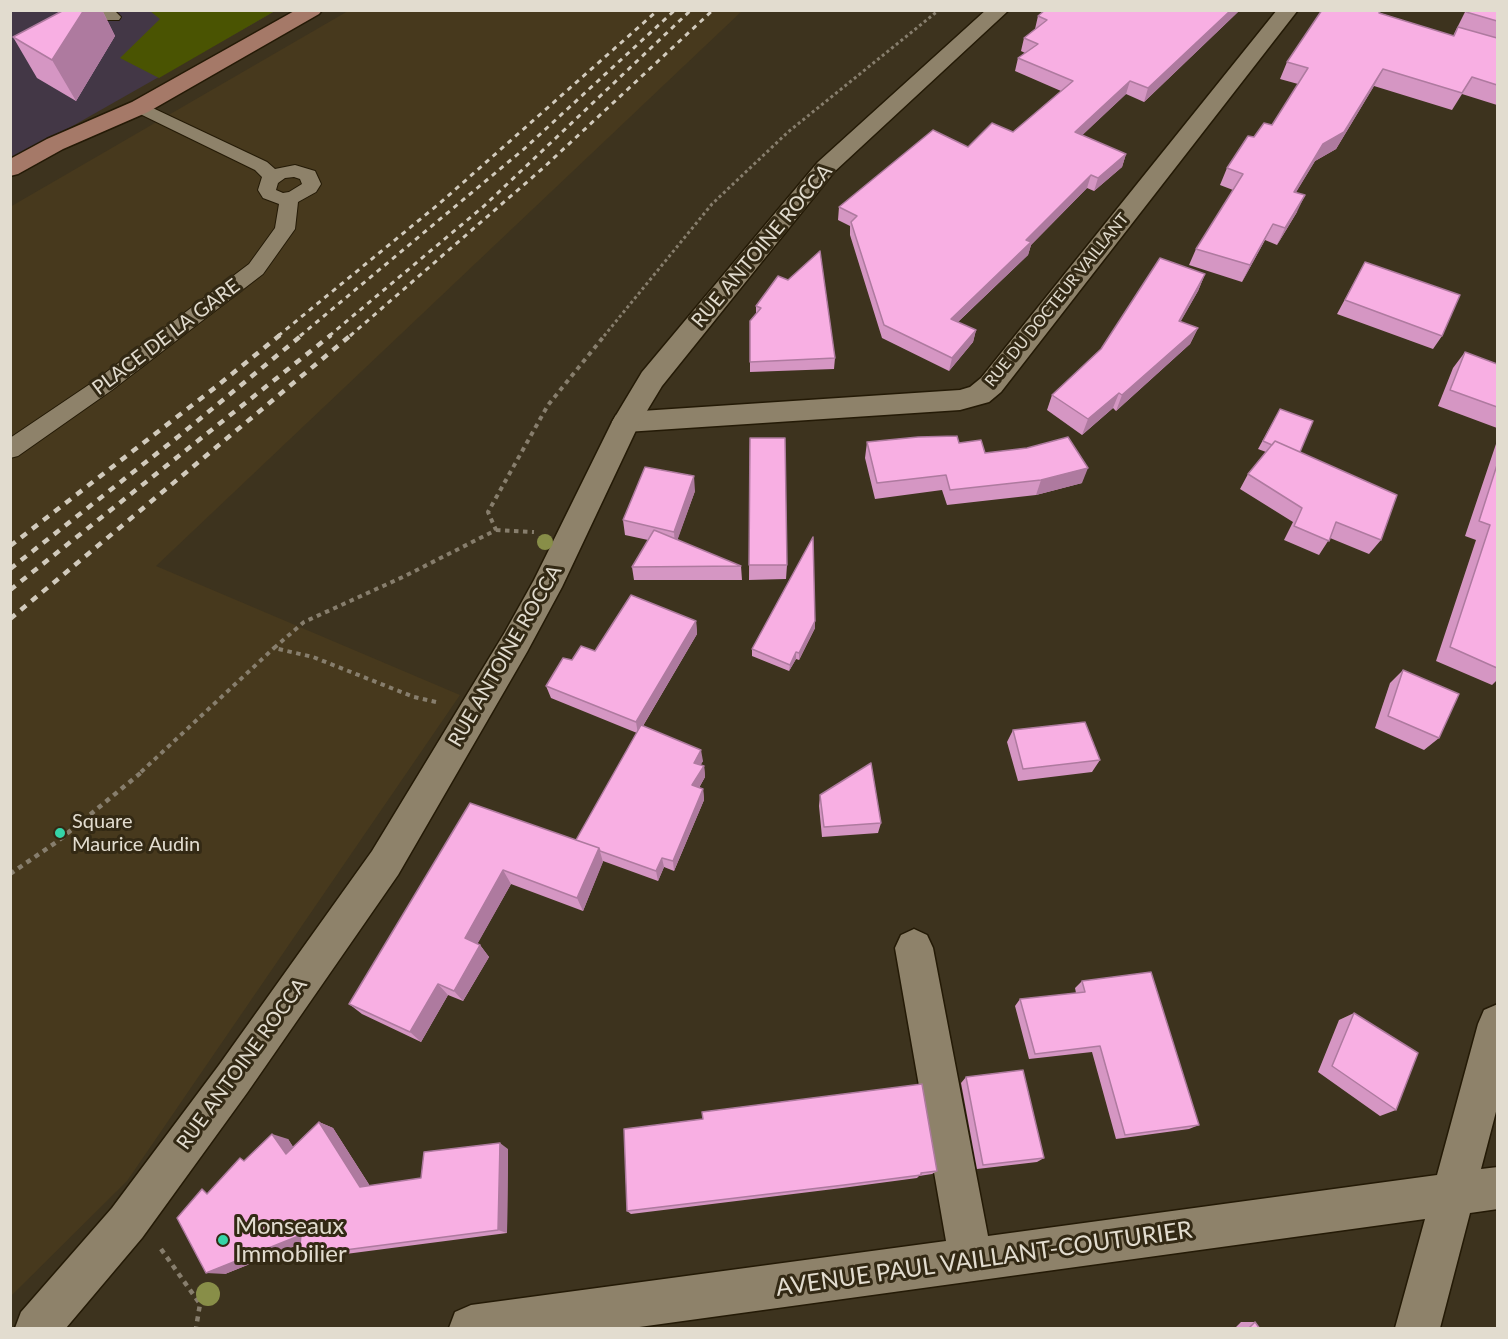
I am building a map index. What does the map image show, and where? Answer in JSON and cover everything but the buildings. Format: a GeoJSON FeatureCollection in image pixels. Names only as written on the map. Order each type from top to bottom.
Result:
{"type":"FeatureCollection","features":[{"type":"Feature","properties":{"kind":"main road"},"geometry":{"type":"LineString","coordinates":[[10,169],[55,144],[140,107],[312,10]]}},
{"type":"Feature","properties":{"kind":"main road"},"geometry":{"type":"LineString","coordinates":[[10,192],[72,156],[140,107]]}},
{"type":"Feature","properties":{"kind":"street","name":"RUE ANTOINE ROCCA"},"geometry":{"type":"LineString","coordinates":[[37,1329],[127,1223],[315,963],[384,863],[546,587],[626,422],[652,379],[826,166],[999,10]]}},
{"type":"Feature","properties":{"kind":"street","name":"RUE DU DOCTEUR VAILLANT"},"geometry":{"type":"LineString","coordinates":[[626,422],[960,400],[980,395],[991,385],[1288,10]]}},
{"type":"Feature","properties":{"kind":"street"},"geometry":{"type":"LineString","coordinates":[[914,948],[971,1261]]}},
{"type":"Feature","properties":{"kind":"street"},"geometry":{"type":"LineString","coordinates":[[1418,1329],[1497,1024]]}},
{"type":"Feature","properties":{"kind":"street","name":"AVENUE PAUL VAILLANT-COUTURIER"},"geometry":{"type":"LineString","coordinates":[[471,1329],[1497,1188]]}},
{"type":"Feature","properties":{"kind":"lane"},"geometry":{"type":"LineString","coordinates":[[140,107],[261,166],[273,177]]}},
{"type":"Feature","properties":{"kind":"lane"},"geometry":{"type":"LineString","coordinates":[[295,171],[308,175],[312,184],[304,193],[289,198],[274,197],[267,190],[269,181],[273,177],[280,173],[295,171]]}},
{"type":"Feature","properties":{"kind":"lane","name":"PLACE DE LA GARE"},"geometry":{"type":"LineString","coordinates":[[10,450],[104,385],[256,268],[285,229],[289,198]]}},
{"type":"Feature","properties":{"kind":"path"},"geometry":{"type":"LineString","coordinates":[[10,874],[58,842],[163,754],[304,622],[405,576],[495,530],[488,512],[548,405],[712,204],[788,132],[939,10]]}},
{"type":"Feature","properties":{"kind":"path"},"geometry":{"type":"LineString","coordinates":[[274,648],[313,657],[414,697],[475,710]]}},
{"type":"Feature","properties":{"kind":"shaded area"},"geometry":{"type":"Polygon","coordinates":[[[11,11],[275,11],[11,161],[11,11]]]}},
{"type":"Feature","properties":{"kind":"shaded area"},"geometry":{"type":"Polygon","coordinates":[[[348,11],[742,11],[156,566],[460,695],[127,1181],[11,1296],[10,207],[348,11]]]}},
{"type":"Feature","properties":{"kind":"green space"},"geometry":{"type":"Polygon","coordinates":[[[150,11],[275,11],[159,78],[120,58],[160,19],[150,11]]]}},
{"type":"Feature","properties":{"kind":"railway"},"geometry":{"type":"LineString","coordinates":[[278,336],[440,203],[658,10]]}},
{"type":"Feature","properties":{"kind":"railway"},"geometry":{"type":"LineString","coordinates":[[300,336],[524,149],[675,10]]}},
{"type":"Feature","properties":{"kind":"railway"},"geometry":{"type":"LineString","coordinates":[[329,336],[484,206],[691,10]]}},
{"type":"Feature","properties":{"kind":"railway"},"geometry":{"type":"LineString","coordinates":[[350,336],[542,169],[713,10]]}},
{"type":"Feature","properties":{"kind":"railway"},"geometry":{"type":"LineString","coordinates":[[10,546],[280,335]]}},
{"type":"Feature","properties":{"kind":"railway"},"geometry":{"type":"LineString","coordinates":[[10,569],[179,436],[302,335]]}},
{"type":"Feature","properties":{"kind":"railway"},"geometry":{"type":"LineString","coordinates":[[10,590],[331,335]]}},
{"type":"Feature","properties":{"kind":"railway"},"geometry":{"type":"LineString","coordinates":[[10,619],[351,335]]}},
{"type":"Feature","properties":{"kind":"place","name":"Square Maurice Audin"},"geometry":{"type":"Point","coordinates":[60,833]}},
{"type":"Feature","properties":{"kind":"place","name":"Monseaux Immobilier"},"geometry":{"type":"Point","coordinates":[223,1240]}}]}
